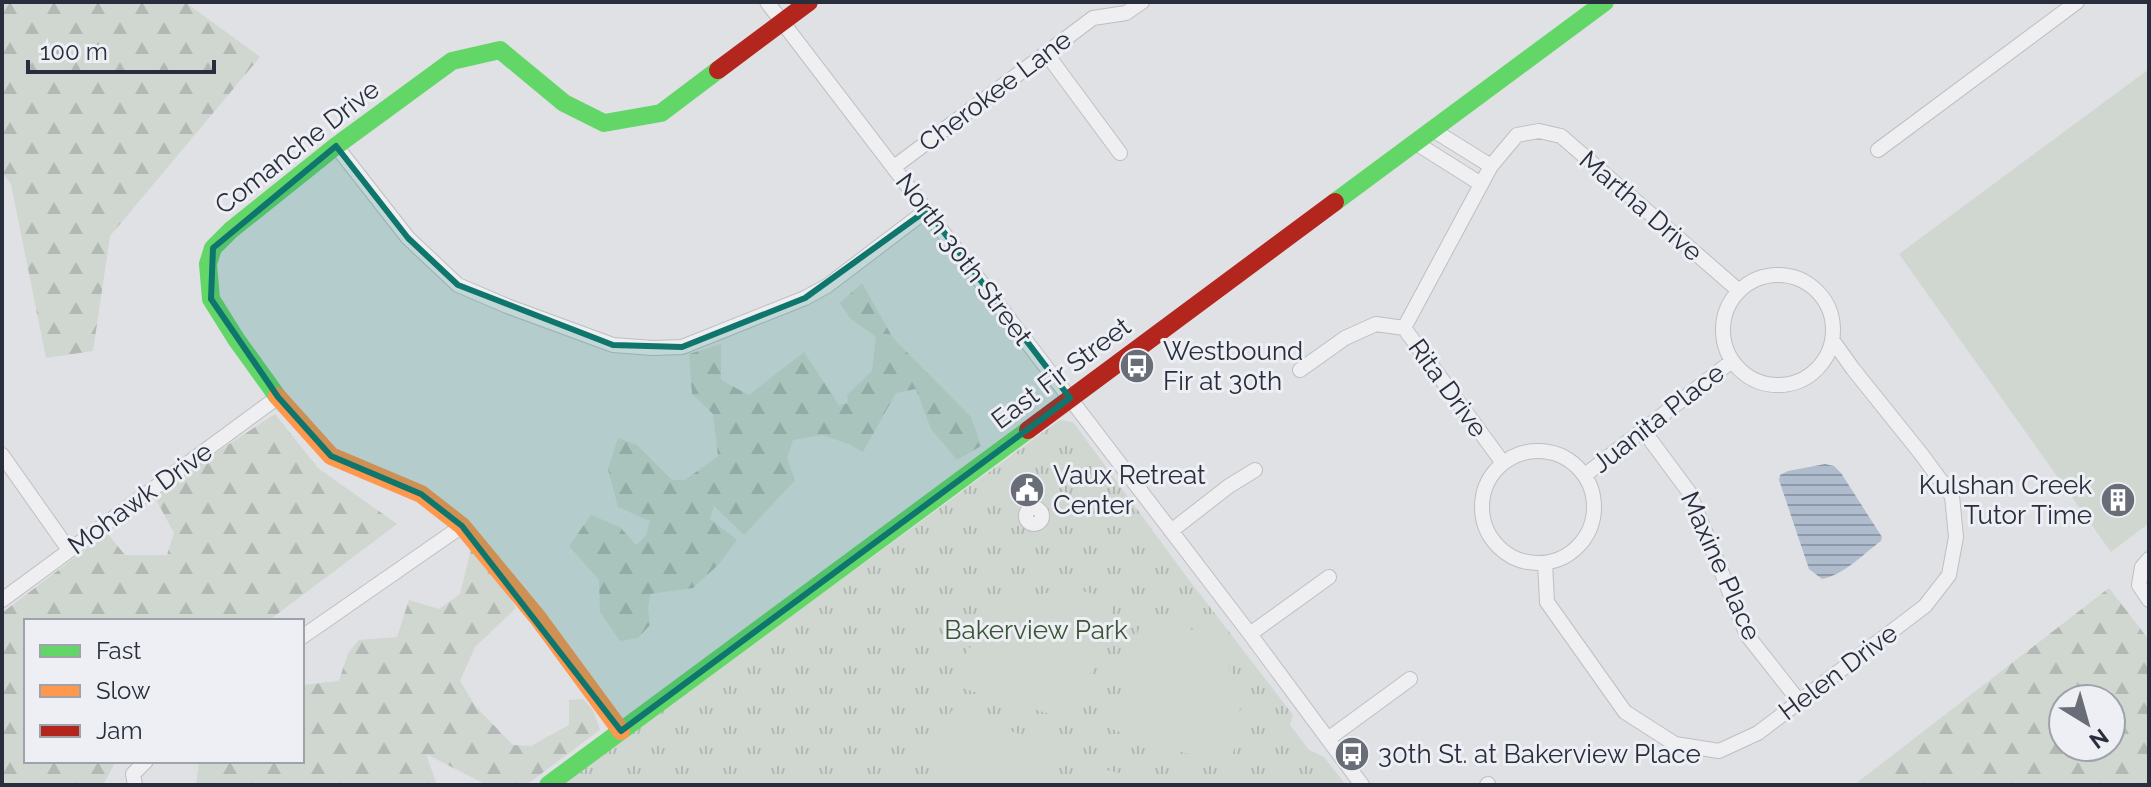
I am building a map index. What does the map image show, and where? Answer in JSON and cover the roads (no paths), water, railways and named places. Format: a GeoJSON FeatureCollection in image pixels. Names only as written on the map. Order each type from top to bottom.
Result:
{"type":"FeatureCollection","features":[{"type":"Feature","properties":{"kind":"street","name":"North 30th Street"},"geometry":{"type":"LineString","coordinates":[[767,2],[1362,785]]}},
{"type":"Feature","properties":{"kind":"street","name":"Comanche Drive"},"geometry":{"type":"LineString","coordinates":[[621,731],[538,618],[462,526],[421,494],[331,456],[278,397],[211,299],[208,264],[213,248],[231,230],[336,146],[452,61],[500,50],[564,103],[604,123],[661,113],[809,2]]}},
{"type":"Feature","properties":{"kind":"street","name":"Cherokee Lane"},"geometry":{"type":"LineString","coordinates":[[894,167],[1093,18],[1126,13],[1142,2]]}},
{"type":"Feature","properties":{"kind":"street"},"geometry":{"type":"LineString","coordinates":[[1878,150],[2077,2]]}},
{"type":"Feature","properties":{"kind":"street","name":"East Fir Street"},"geometry":{"type":"LineString","coordinates":[[548,785],[1416,143],[1594,5]]}},
{"type":"Feature","properties":{"kind":"street"},"geometry":{"type":"LineString","coordinates":[[1046,53],[1120,153]]}},
{"type":"Feature","properties":{"kind":"street"},"geometry":{"type":"LineString","coordinates":[[1433,130],[1491,166]]}},
{"type":"Feature","properties":{"kind":"street","name":"Rita Drive"},"geometry":{"type":"LineString","coordinates":[[1503,463],[1404,328],[1491,166],[1517,135],[1539,131]]}},
{"type":"Feature","properties":{"kind":"street","name":"Martha Drive"},"geometry":{"type":"LineString","coordinates":[[1539,131],[1561,136],[1738,290]]}},
{"type":"Feature","properties":{"kind":"street"},"geometry":{"type":"LineString","coordinates":[[1416,143],[1481,184]]}},
{"type":"Feature","properties":{"kind":"street"},"geometry":{"type":"LineString","coordinates":[[336,146],[408,238],[458,285],[613,345],[682,347],[805,298],[827,286],[927,210]]}},
{"type":"Feature","properties":{"kind":"street"},"geometry":{"type":"LineString","coordinates":[[1781,273],[1804,280],[1823,295],[1833,317],[1833,341],[1825,361],[1809,376],[1789,384],[1767,385],[1747,377],[1732,361],[1722,338],[1724,312],[1738,290],[1758,277],[1781,273]]}},
{"type":"Feature","properties":{"kind":"street"},"geometry":{"type":"LineString","coordinates":[[1300,370],[1345,338],[1376,324],[1404,328]]}},
{"type":"Feature","properties":{"kind":"street","name":"Helen Drive"},"geometry":{"type":"LineString","coordinates":[[1545,563],[1547,602],[1625,712],[1675,744],[1719,751],[1758,733],[1925,606],[1949,575],[1956,537],[1952,496],[1833,341]]}},
{"type":"Feature","properties":{"kind":"street","name":"Juanita Place"},"geometry":{"type":"LineString","coordinates":[[1585,475],[1732,361]]}},
{"type":"Feature","properties":{"kind":"street","name":"Mohawk Drive"},"geometry":{"type":"LineString","coordinates":[[2,600],[278,397]]}},
{"type":"Feature","properties":{"kind":"street","name":"Maxine Place"},"geometry":{"type":"LineString","coordinates":[[1643,430],[1689,492],[1747,635],[1799,701]]}},
{"type":"Feature","properties":{"kind":"street"},"geometry":{"type":"LineString","coordinates":[[1547,451],[1575,464],[1585,475],[1593,493],[1595,512],[1590,530],[1579,546],[1563,557],[1545,563],[1527,562],[1510,556],[1496,544],[1486,529],[1482,511],[1484,493],[1491,476],[1503,463],[1517,455],[1547,451]]}},
{"type":"Feature","properties":{"kind":"street"},"geometry":{"type":"LineString","coordinates":[[2,455],[69,550]]}},
{"type":"Feature","properties":{"kind":"street"},"geometry":{"type":"LineString","coordinates":[[1171,531],[1255,470]]}},
{"type":"Feature","properties":{"kind":"street"},"geometry":{"type":"LineString","coordinates":[[304,636],[462,526]]}},
{"type":"Feature","properties":{"kind":"street"},"geometry":{"type":"LineString","coordinates":[[2149,559],[2142,567],[2139,585],[2149,600]]}},
{"type":"Feature","properties":{"kind":"street"},"geometry":{"type":"LineString","coordinates":[[1250,634],[1329,577]]}},
{"type":"Feature","properties":{"kind":"street"},"geometry":{"type":"LineString","coordinates":[[1328,739],[1410,679]]}},
{"type":"Feature","properties":{"kind":"street"},"geometry":{"type":"LineString","coordinates":[[135,785],[133,774],[144,763]]}},
{"type":"Feature","properties":{"kind":"water"},"geometry":{"type":"Polygon","coordinates":[[[1825,464],[1834,466],[1841,473],[1882,537],[1846,569],[1822,579],[1809,569],[1779,480],[1780,475],[1788,471],[1825,464]]]}},
{"type":"Feature","properties":{"kind":"place","name":"Westbound Fir at 30th"},"geometry":{"type":"Point","coordinates":[1137,366]}},
{"type":"Feature","properties":{"kind":"place","name":"Vaux Retreat Center"},"geometry":{"type":"Point","coordinates":[1027,490]}},
{"type":"Feature","properties":{"kind":"place","name":"Kulshan Creek Tutor Time"},"geometry":{"type":"Point","coordinates":[2118,500]}},
{"type":"Feature","properties":{"kind":"place","name":"30th St. at Bakerview Place"},"geometry":{"type":"Point","coordinates":[1352,754]}},
{"type":"Feature","properties":{"kind":"park label","name":"Bakerview Park"},"geometry":{"type":"Point","coordinates":[1036,630]}}]}
